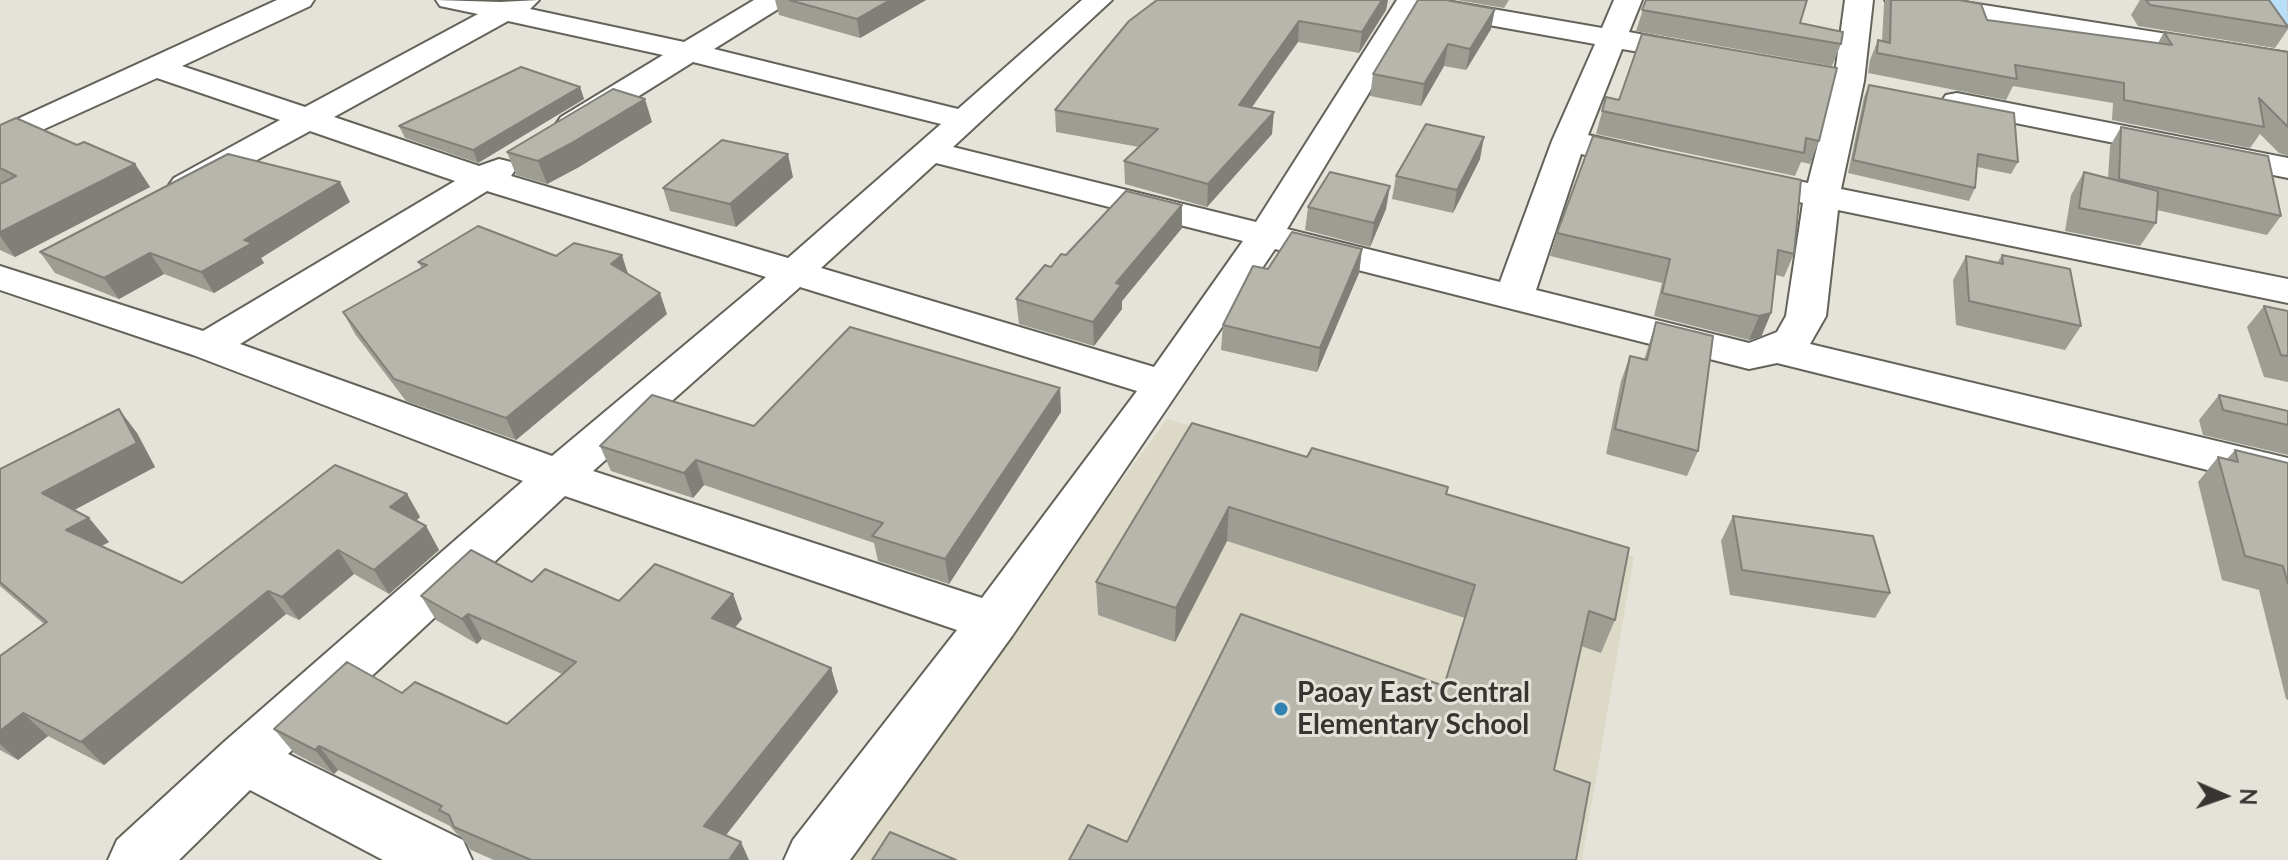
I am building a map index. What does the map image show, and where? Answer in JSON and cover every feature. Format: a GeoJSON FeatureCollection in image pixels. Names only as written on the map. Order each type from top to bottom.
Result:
{"type":"FeatureCollection","features":[{"type":"Feature","properties":{"kind":"main road"},"geometry":{"type":"LineString","coordinates":[[2272,0],[2288,17]]}},
{"type":"Feature","properties":{"kind":"street"},"geometry":{"type":"LineString","coordinates":[[0,139],[300,0]]}},
{"type":"Feature","properties":{"kind":"street"},"geometry":{"type":"LineString","coordinates":[[450,0],[513,6],[964,120]]}},
{"type":"Feature","properties":{"kind":"street"},"geometry":{"type":"LineString","coordinates":[[207,346],[773,0]]}},
{"type":"Feature","properties":{"kind":"street"},"geometry":{"type":"LineString","coordinates":[[138,860],[244,759],[558,476],[794,273],[1098,0]]}},
{"type":"Feature","properties":{"kind":"street"},"geometry":{"type":"LineString","coordinates":[[1514,297],[1569,141],[1628,0]]}},
{"type":"Feature","properties":{"kind":"street"},"geometry":{"type":"LineString","coordinates":[[1779,350],[1800,334],[1806,316],[1822,196],[1849,81],[1859,0]]}},
{"type":"Feature","properties":{"kind":"street"},"geometry":{"type":"LineString","coordinates":[[1899,0],[2288,62]]}},
{"type":"Feature","properties":{"kind":"street"},"geometry":{"type":"LineString","coordinates":[[814,860],[994,622],[1163,384],[1264,235],[1404,1],[1729,59]]}},
{"type":"Feature","properties":{"kind":"street"},"geometry":{"type":"LineString","coordinates":[[157,200],[307,121],[513,6]]}},
{"type":"Feature","properties":{"kind":"street"},"geometry":{"type":"LineString","coordinates":[[156,67],[483,179],[1163,384]]}},
{"type":"Feature","properties":{"kind":"street"},"geometry":{"type":"LineString","coordinates":[[1927,96],[2288,168]]}},
{"type":"Feature","properties":{"kind":"street"},"geometry":{"type":"LineString","coordinates":[[1569,141],[1673,164]]}},
{"type":"Feature","properties":{"kind":"street"},"geometry":{"type":"LineString","coordinates":[[927,151],[1749,356],[1779,350],[2288,474]]}},
{"type":"Feature","properties":{"kind":"street"},"geometry":{"type":"LineString","coordinates":[[1762,183],[2288,291]]}},
{"type":"Feature","properties":{"kind":"street"},"geometry":{"type":"LineString","coordinates":[[4,278],[48,258]]}},
{"type":"Feature","properties":{"kind":"street"},"geometry":{"type":"LineString","coordinates":[[4,278],[207,346],[558,476],[994,622]]}},
{"type":"Feature","properties":{"kind":"street"},"geometry":{"type":"LineString","coordinates":[[244,759],[442,860]]}},
{"type":"Feature","properties":{"kind":"shaded area","name":"Paoay East Central Elementary School"},"geometry":{"type":"Polygon","coordinates":[[[1167,419],[1634,557],[1582,860],[841,860],[1167,419]]]}},
{"type":"Feature","properties":{"kind":"building"},"geometry":{"type":"Polygon","coordinates":[[[789,0],[890,0],[857,19],[789,0]]]}},
{"type":"Feature","properties":{"kind":"building"},"geometry":{"type":"Polygon","coordinates":[[[1157,0],[1382,0],[1362,32],[1299,21],[1239,105],[1274,112],[1208,184],[1124,161],[1158,129],[1055,110],[1129,21],[1157,0]]]}},
{"type":"Feature","properties":{"kind":"building"},"geometry":{"type":"Polygon","coordinates":[[[1418,0],[1446,0],[1495,9],[1470,49],[1448,44],[1424,84],[1373,74],[1418,0]]]}},
{"type":"Feature","properties":{"kind":"building"},"geometry":{"type":"Polygon","coordinates":[[[1646,0],[1807,0],[1800,23],[1843,32],[1841,44],[1642,10],[1646,0]]]}},
{"type":"Feature","properties":{"kind":"building"},"geometry":{"type":"Polygon","coordinates":[[[1891,0],[1959,0],[1981,4],[1987,20],[2172,45],[2164,32],[2288,52],[2288,127],[2259,98],[2264,127],[2124,100],[2124,83],[2015,65],[2017,79],[1877,53],[1878,40],[1890,43],[1891,0]]]}},
{"type":"Feature","properties":{"kind":"building"},"geometry":{"type":"Polygon","coordinates":[[[2146,0],[2269,0],[2288,27],[2150,5],[2146,0]]]}},
{"type":"Feature","properties":{"kind":"building"},"geometry":{"type":"Polygon","coordinates":[[[1642,34],[1837,68],[1819,141],[1806,138],[1804,153],[1602,111],[1606,97],[1619,100],[1642,34]]]}},
{"type":"Feature","properties":{"kind":"building"},"geometry":{"type":"Polygon","coordinates":[[[521,67],[580,87],[473,150],[399,126],[521,67]]]}},
{"type":"Feature","properties":{"kind":"building"},"geometry":{"type":"Polygon","coordinates":[[[1869,85],[2014,113],[2018,162],[1978,154],[1975,188],[1853,160],[1869,85]]]}},
{"type":"Feature","properties":{"kind":"building"},"geometry":{"type":"Polygon","coordinates":[[[613,89],[645,99],[538,161],[507,152],[613,89]]]}},
{"type":"Feature","properties":{"kind":"building"},"geometry":{"type":"Polygon","coordinates":[[[16,118],[77,145],[84,142],[135,164],[0,232],[0,184],[16,176],[0,168],[0,125],[16,118]]]}},
{"type":"Feature","properties":{"kind":"building"},"geometry":{"type":"Polygon","coordinates":[[[1426,124],[1484,137],[1457,190],[1396,176],[1426,124]]]}},
{"type":"Feature","properties":{"kind":"building"},"geometry":{"type":"Polygon","coordinates":[[[2121,127],[2268,156],[2281,216],[2119,179],[2121,127]]]}},
{"type":"Feature","properties":{"kind":"building"},"geometry":{"type":"Polygon","coordinates":[[[1593,136],[1801,180],[1794,254],[1778,250],[1771,313],[1759,316],[1662,293],[1670,259],[1557,233],[1593,136]]]}},
{"type":"Feature","properties":{"kind":"building"},"geometry":{"type":"Polygon","coordinates":[[[722,140],[788,154],[730,204],[663,188],[722,140]]]}},
{"type":"Feature","properties":{"kind":"building"},"geometry":{"type":"Polygon","coordinates":[[[228,154],[340,182],[244,240],[252,243],[201,272],[150,253],[104,278],[40,252],[228,154]]]}},
{"type":"Feature","properties":{"kind":"building"},"geometry":{"type":"Polygon","coordinates":[[[1330,172],[1390,186],[1374,223],[1308,207],[1330,172]]]}},
{"type":"Feature","properties":{"kind":"building"},"geometry":{"type":"Polygon","coordinates":[[[2084,172],[2158,191],[2156,223],[2079,208],[2084,172]]]}},
{"type":"Feature","properties":{"kind":"building"},"geometry":{"type":"Polygon","coordinates":[[[1126,191],[1182,205],[1116,283],[1121,285],[1093,322],[1016,299],[1045,265],[1051,267],[1061,254],[1066,255],[1126,191]]]}},
{"type":"Feature","properties":{"kind":"building"},"geometry":{"type":"Polygon","coordinates":[[[478,226],[556,256],[574,243],[622,255],[611,264],[660,293],[506,418],[394,379],[343,312],[427,265],[418,262],[478,226]]]}},
{"type":"Feature","properties":{"kind":"building"},"geometry":{"type":"Polygon","coordinates":[[[1292,232],[1362,249],[1320,348],[1223,325],[1253,266],[1268,269],[1292,232]]]}},
{"type":"Feature","properties":{"kind":"building"},"geometry":{"type":"Polygon","coordinates":[[[2002,255],[2070,269],[2081,326],[1969,301],[1966,256],[2003,264],[2002,255]]]}},
{"type":"Feature","properties":{"kind":"building"},"geometry":{"type":"Polygon","coordinates":[[[2264,306],[2288,311],[2288,356],[2281,355],[2264,306]]]}},
{"type":"Feature","properties":{"kind":"building"},"geometry":{"type":"Polygon","coordinates":[[[1656,322],[1713,336],[1698,451],[1615,429],[1630,356],[1647,360],[1656,322]]]}},
{"type":"Feature","properties":{"kind":"building"},"geometry":{"type":"Polygon","coordinates":[[[850,327],[1060,388],[945,559],[872,536],[883,523],[696,460],[684,473],[600,446],[652,395],[754,426],[850,327]]]}},
{"type":"Feature","properties":{"kind":"building"},"geometry":{"type":"Polygon","coordinates":[[[2219,395],[2288,411],[2288,425],[2223,410],[2219,395]]]}},
{"type":"Feature","properties":{"kind":"building"},"geometry":{"type":"Polygon","coordinates":[[[119,409],[137,443],[42,493],[89,518],[66,530],[182,583],[335,465],[407,494],[390,507],[426,526],[374,570],[338,550],[282,597],[268,591],[81,742],[23,713],[0,731],[0,656],[47,622],[0,582],[0,469],[119,409]]]}},
{"type":"Feature","properties":{"kind":"building"},"geometry":{"type":"Polygon","coordinates":[[[1192,423],[1307,457],[1312,448],[1448,487],[1446,494],[1629,548],[1615,620],[1589,611],[1554,770],[1590,783],[1576,860],[1069,860],[1088,825],[1127,842],[1241,614],[1444,686],[1475,585],[1229,507],[1176,608],[1096,582],[1192,423]]]}},
{"type":"Feature","properties":{"kind":"building"},"geometry":{"type":"Polygon","coordinates":[[[2235,450],[2288,463],[2288,584],[2283,566],[2245,556],[2218,457],[2238,462],[2235,450]]]}},
{"type":"Feature","properties":{"kind":"building"},"geometry":{"type":"Polygon","coordinates":[[[1733,516],[1873,536],[1890,593],[1742,570],[1733,516]]]}},
{"type":"Feature","properties":{"kind":"building"},"geometry":{"type":"Polygon","coordinates":[[[471,550],[532,582],[545,569],[619,601],[655,564],[733,594],[712,618],[831,668],[704,826],[741,842],[729,860],[531,860],[454,827],[449,815],[439,810],[442,806],[319,746],[315,750],[274,729],[347,662],[402,693],[415,682],[507,724],[576,662],[468,614],[462,619],[421,596],[471,550]]]}},
{"type":"Feature","properties":{"kind":"building"},"geometry":{"type":"Polygon","coordinates":[[[890,832],[956,860],[872,860],[890,832]]]}},
{"type":"Feature","properties":{"kind":"place","name":"Paoay East Central Elementary School"},"geometry":{"type":"Point","coordinates":[1281,709]}}]}
